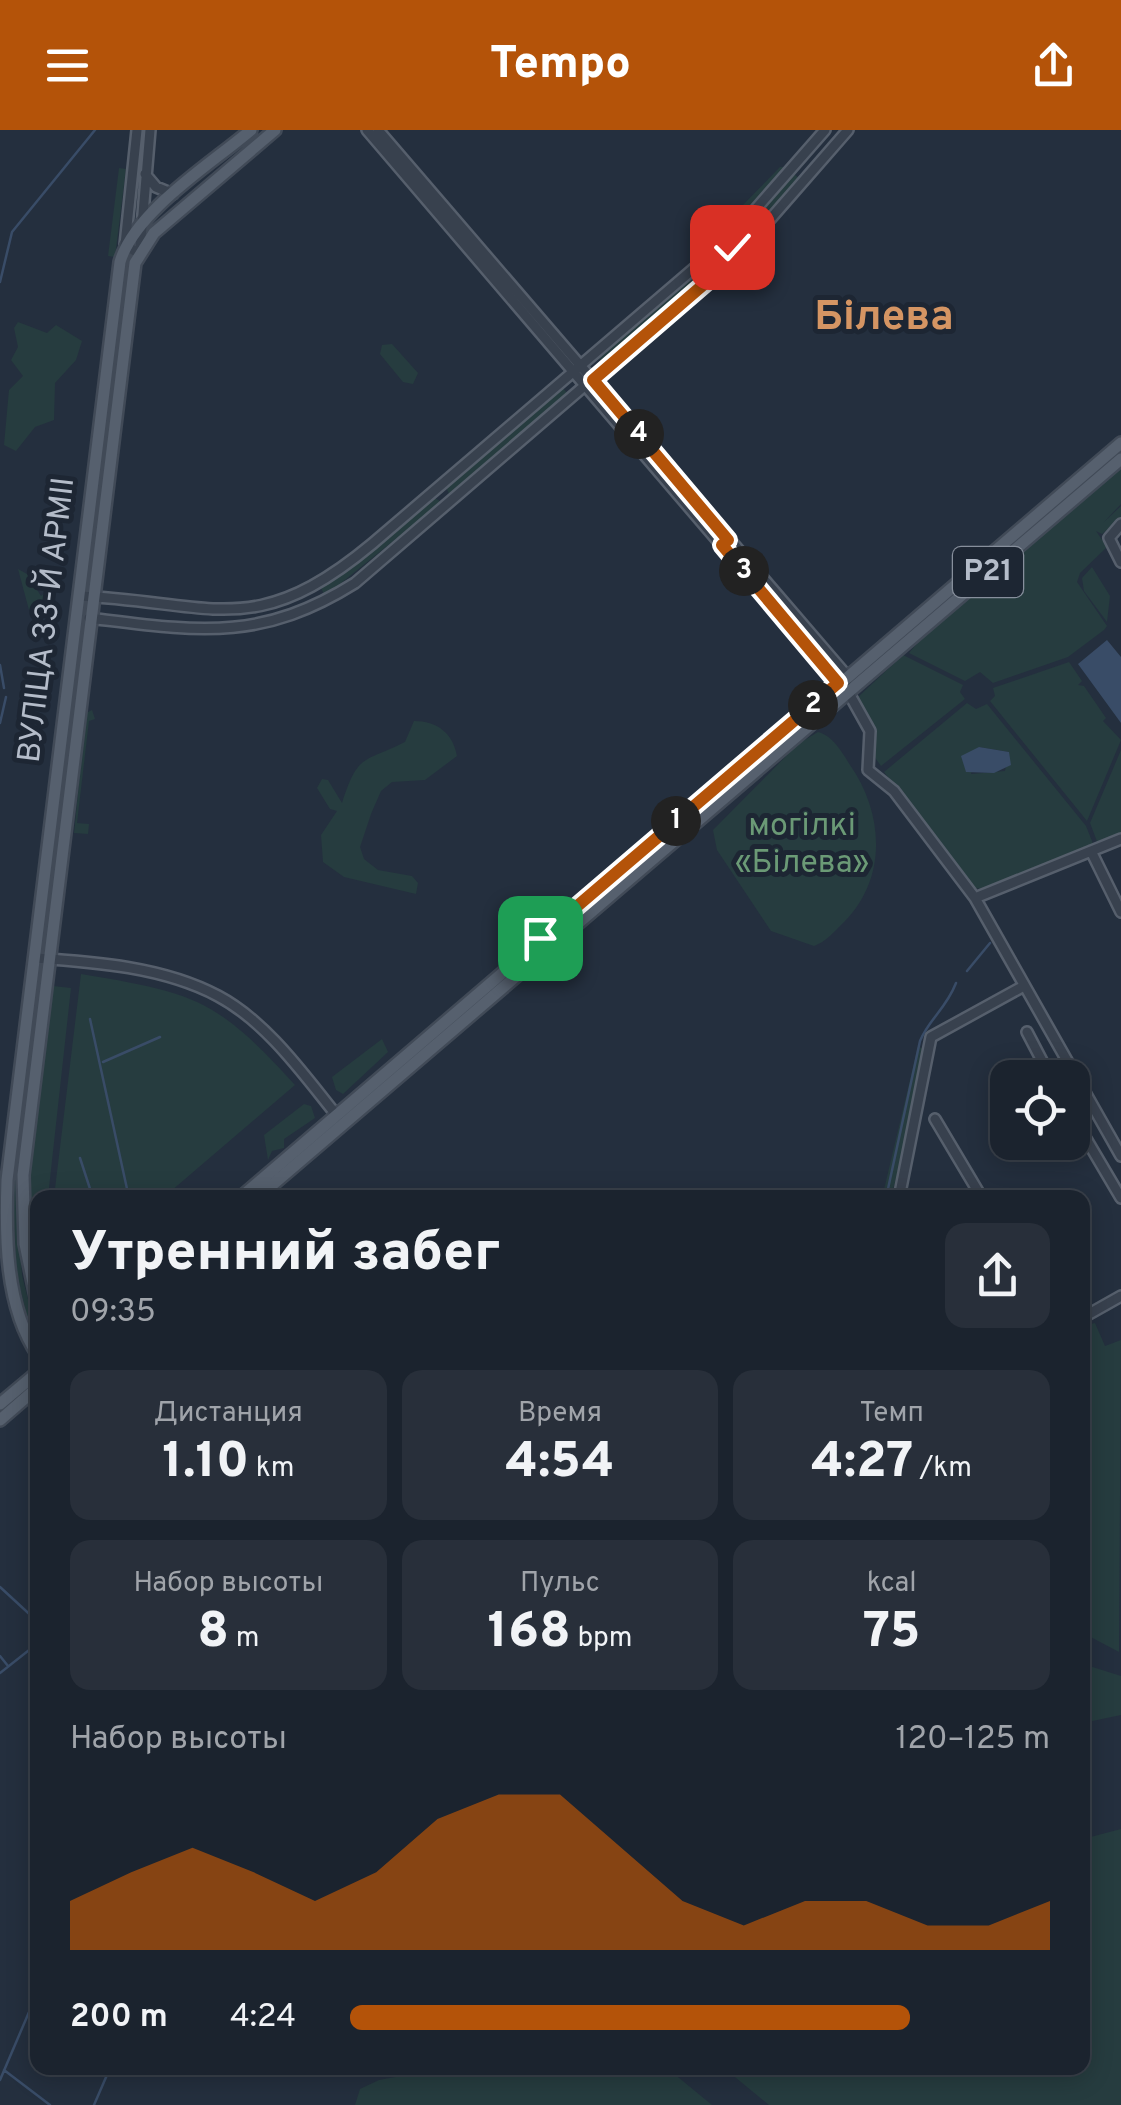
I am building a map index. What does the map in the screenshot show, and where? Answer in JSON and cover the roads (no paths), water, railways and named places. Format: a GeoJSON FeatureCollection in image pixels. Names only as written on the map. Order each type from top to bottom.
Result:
{"type":"FeatureCollection","features":[{"type":"Feature","properties":{"kind":"main road"},"geometry":{"type":"LineString","coordinates":[[125,245],[140,224],[251,130]]}},
{"type":"Feature","properties":{"kind":"main road"},"geometry":{"type":"LineString","coordinates":[[139,251],[179,211],[275,130]]}},
{"type":"Feature","properties":{"kind":"main road"},"geometry":{"type":"LineString","coordinates":[[172,197],[179,211]]}},
{"type":"Feature","properties":{"kind":"main road","name":"ВУЛІЦА 33-Й АРМІІ"},"geometry":{"type":"LineString","coordinates":[[30,1344],[15,1292],[6,1223],[57,772],[125,245]]}},
{"type":"Feature","properties":{"kind":"main road","name":"ВУЛІЦА 33-Й АРМІІ"},"geometry":{"type":"LineString","coordinates":[[30,1268],[25,1244],[23,1175],[139,251]]}},
{"type":"Feature","properties":{"kind":"main road"},"geometry":{"type":"LineString","coordinates":[[104,398],[111,404],[119,400]]}},
{"type":"Feature","properties":{"kind":"main road"},"geometry":{"type":"LineString","coordinates":[[102,412],[111,407],[117,415]]}},
{"type":"Feature","properties":{"kind":"main road","name":"Р21"},"geometry":{"type":"LineString","coordinates":[[250,1190],[340,1119],[1121,443]]}},
{"type":"Feature","properties":{"kind":"main road","name":"Р21"},"geometry":{"type":"LineString","coordinates":[[844,683],[1121,458]]}},
{"type":"Feature","properties":{"kind":"main road"},"geometry":{"type":"LineString","coordinates":[[59,757],[66,764],[75,758]]}},
{"type":"Feature","properties":{"kind":"main road"},"geometry":{"type":"LineString","coordinates":[[57,772],[66,767],[73,774]]}},
{"type":"Feature","properties":{"kind":"main road","name":"Р21"},"geometry":{"type":"LineString","coordinates":[[265,1190],[340,1119]]}},
{"type":"Feature","properties":{"kind":"main road"},"geometry":{"type":"LineString","coordinates":[[0,1404],[30,1379]]}},
{"type":"Feature","properties":{"kind":"main road"},"geometry":{"type":"LineString","coordinates":[[0,1420],[30,1394]]}},
{"type":"Feature","properties":{"kind":"street","name":"ВУЛІЦА 33-Й АРМІІ"},"geometry":{"type":"LineString","coordinates":[[125,245],[137,130]]}},
{"type":"Feature","properties":{"kind":"street","name":"ВУЛІЦА 33-Й АРМІІ"},"geometry":{"type":"LineString","coordinates":[[139,251],[150,130]]}},
{"type":"Feature","properties":{"kind":"street"},"geometry":{"type":"LineString","coordinates":[[367,130],[403,166],[844,683],[870,732],[868,770],[894,792],[975,898],[1022,986],[1118,1143],[1121,1156]]}},
{"type":"Feature","properties":{"kind":"street"},"geometry":{"type":"LineString","coordinates":[[378,130],[403,166]]}},
{"type":"Feature","properties":{"kind":"street"},"geometry":{"type":"LineString","coordinates":[[79,596],[229,611],[246,610],[316,585],[428,495],[733,235],[825,130]]}},
{"type":"Feature","properties":{"kind":"street"},"geometry":{"type":"LineString","coordinates":[[77,616],[249,628],[325,602],[442,510],[732,260],[848,130]]}},
{"type":"Feature","properties":{"kind":"street"},"geometry":{"type":"LineString","coordinates":[[145,174],[172,197]]}},
{"type":"Feature","properties":{"kind":"street"},"geometry":{"type":"LineString","coordinates":[[733,235],[733,246],[745,248]]}},
{"type":"Feature","properties":{"kind":"street"},"geometry":{"type":"LineString","coordinates":[[125,245],[139,251]]}},
{"type":"Feature","properties":{"kind":"street"},"geometry":{"type":"LineString","coordinates":[[720,246],[732,247],[732,260]]}},
{"type":"Feature","properties":{"kind":"street"},"geometry":{"type":"LineString","coordinates":[[444,481],[445,493],[457,497]]}},
{"type":"Feature","properties":{"kind":"street"},"geometry":{"type":"LineString","coordinates":[[428,495],[442,498],[442,510]]}},
{"type":"Feature","properties":{"kind":"street"},"geometry":{"type":"LineString","coordinates":[[1121,524],[1109,538],[1121,562]]}},
{"type":"Feature","properties":{"kind":"street"},"geometry":{"type":"LineString","coordinates":[[246,610],[241,620],[249,628]]}},
{"type":"Feature","properties":{"kind":"street"},"geometry":{"type":"LineString","coordinates":[[229,611],[237,618],[230,629]]}},
{"type":"Feature","properties":{"kind":"street"},"geometry":{"type":"LineString","coordinates":[[975,898],[1121,839]]}},
{"type":"Feature","properties":{"kind":"street"},"geometry":{"type":"LineString","coordinates":[[1091,851],[1121,912]]}},
{"type":"Feature","properties":{"kind":"street"},"geometry":{"type":"LineString","coordinates":[[35,958],[144,972],[216,995],[258,1026],[340,1119]]}},
{"type":"Feature","properties":{"kind":"street"},"geometry":{"type":"LineString","coordinates":[[901,1190],[931,1037],[1022,986]]}},
{"type":"Feature","properties":{"kind":"street"},"geometry":{"type":"LineString","coordinates":[[1027,1032],[1042,1060]]}},
{"type":"Feature","properties":{"kind":"street"},"geometry":{"type":"LineString","coordinates":[[935,1119],[977,1190]]}},
{"type":"Feature","properties":{"kind":"street"},"geometry":{"type":"LineString","coordinates":[[1090,1146],[1121,1198]]}},
{"type":"Feature","properties":{"kind":"street"},"geometry":{"type":"LineString","coordinates":[[1090,1313],[1121,1296]]}},
{"type":"Feature","properties":{"kind":"water"},"geometry":{"type":"Polygon","coordinates":[[[1107,640],[1121,657],[1121,723],[1078,664],[1107,640]]]}},
{"type":"Feature","properties":{"kind":"water"},"geometry":{"type":"Polygon","coordinates":[[[979,747],[1009,752],[1011,765],[994,773],[966,772],[961,756],[979,747]]]}},
{"type":"Feature","properties":{"kind":"waterway"},"geometry":{"type":"LineString","coordinates":[[0,282],[12,232],[95,130]]}},
{"type":"Feature","properties":{"kind":"waterway"},"geometry":{"type":"LineString","coordinates":[[0,665],[4,688]]}},
{"type":"Feature","properties":{"kind":"waterway"},"geometry":{"type":"LineString","coordinates":[[0,723],[6,697]]}},
{"type":"Feature","properties":{"kind":"waterway"},"geometry":{"type":"LineString","coordinates":[[967,971],[990,943]]}},
{"type":"Feature","properties":{"kind":"waterway"},"geometry":{"type":"LineString","coordinates":[[888,1190],[920,1041],[956,983]]}},
{"type":"Feature","properties":{"kind":"waterway"},"geometry":{"type":"LineString","coordinates":[[90,1019],[127,1190]]}},
{"type":"Feature","properties":{"kind":"waterway"},"geometry":{"type":"LineString","coordinates":[[103,1062],[160,1037]]}},
{"type":"Feature","properties":{"kind":"waterway"},"geometry":{"type":"LineString","coordinates":[[80,1158],[90,1190]]}},
{"type":"Feature","properties":{"kind":"waterway"},"geometry":{"type":"LineString","coordinates":[[0,1587],[30,1615]]}},
{"type":"Feature","properties":{"kind":"waterway"},"geometry":{"type":"LineString","coordinates":[[0,1673],[30,1649]]}},
{"type":"Feature","properties":{"kind":"waterway"},"geometry":{"type":"LineString","coordinates":[[0,1656],[8,1666]]}},
{"type":"Feature","properties":{"kind":"waterway"},"geometry":{"type":"LineString","coordinates":[[0,2080],[30,2010]]}},
{"type":"Feature","properties":{"kind":"waterway"},"geometry":{"type":"LineString","coordinates":[[4,2070],[50,2105]]}},
{"type":"Feature","properties":{"kind":"waterway"},"geometry":{"type":"LineString","coordinates":[[94,2105],[107,2075]]}},
{"type":"Feature","properties":{"kind":"district","name":"Білева"},"geometry":{"type":"Point","coordinates":[884,318]}},
{"type":"Feature","properties":{"kind":"park label","name":"могілкі «Білева»"},"geometry":{"type":"Point","coordinates":[802,846]}}]}
